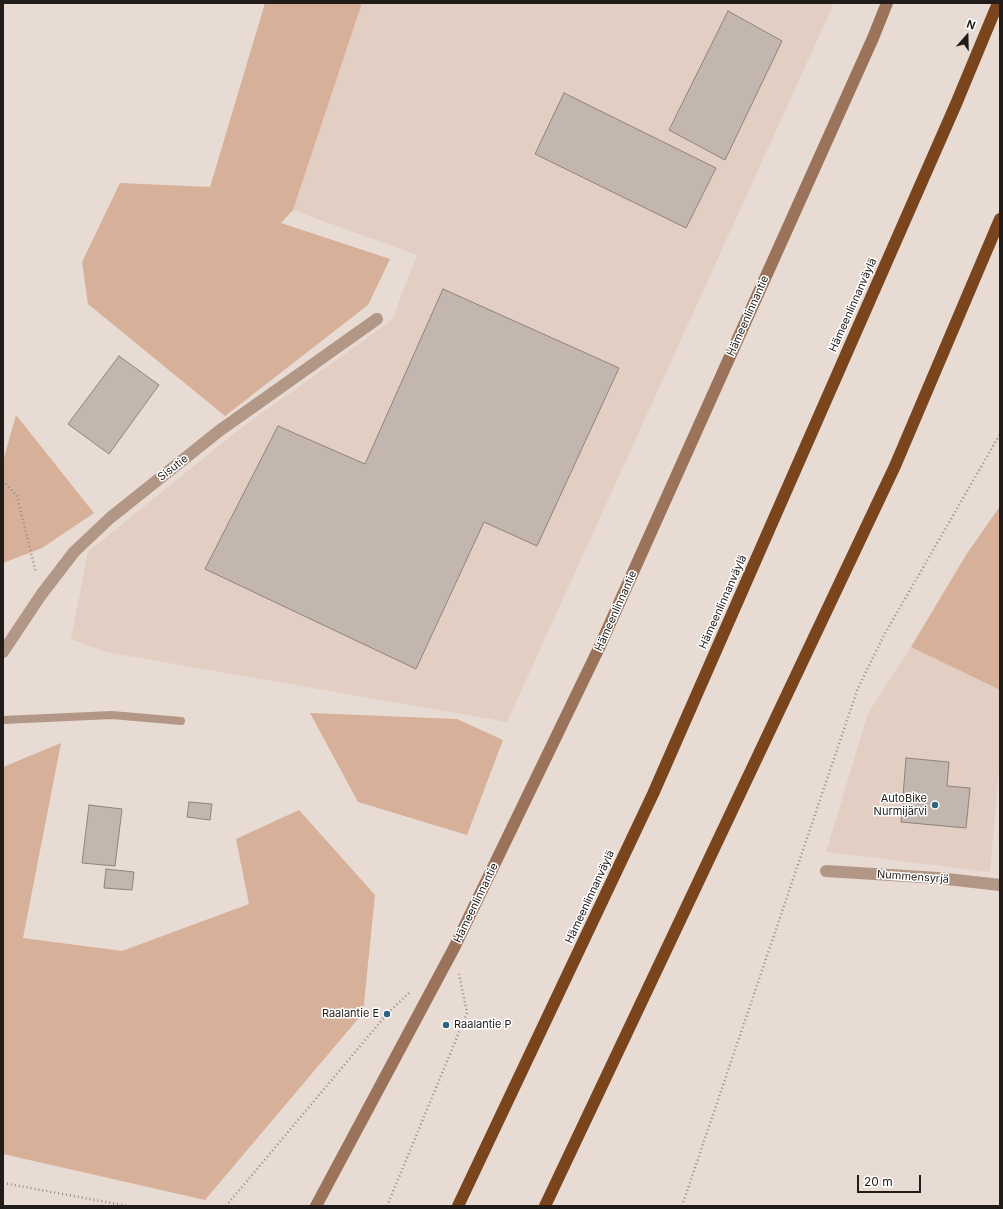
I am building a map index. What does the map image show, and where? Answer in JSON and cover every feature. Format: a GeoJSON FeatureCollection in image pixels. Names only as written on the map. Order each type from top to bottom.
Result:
{"type":"FeatureCollection","features":[{"type":"Feature","properties":{"kind":"highway","name":"Hämeenlinnanväylä"},"geometry":{"type":"LineString","coordinates":[[458,1206],[653,794],[956,104],[998,3]]}},
{"type":"Feature","properties":{"kind":"highway"},"geometry":{"type":"LineString","coordinates":[[545,1206],[895,466],[1000,219]]}},
{"type":"Feature","properties":{"kind":"main road","name":"Hämeenlinnantie"},"geometry":{"type":"LineString","coordinates":[[316,1206],[454,948],[599,648],[870,46],[887,3]]}},
{"type":"Feature","properties":{"kind":"street","name":"Sisutie"},"geometry":{"type":"LineString","coordinates":[[3,652],[41,595],[74,552],[110,518],[219,431],[377,319]]}},
{"type":"Feature","properties":{"kind":"street","name":"Nummensyrjä"},"geometry":{"type":"LineString","coordinates":[[826,871],[938,878],[1000,885]]}},
{"type":"Feature","properties":{"kind":"lane"},"geometry":{"type":"LineString","coordinates":[[3,720],[112,715],[181,720]]}},
{"type":"Feature","properties":{"kind":"path"},"geometry":{"type":"LineString","coordinates":[[682,1206],[858,688],[883,637],[1000,434]]}},
{"type":"Feature","properties":{"kind":"path"},"geometry":{"type":"LineString","coordinates":[[3,481],[18,496],[41,595]]}},
{"type":"Feature","properties":{"kind":"path"},"geometry":{"type":"LineString","coordinates":[[387,1206],[467,1012],[454,948]]}},
{"type":"Feature","properties":{"kind":"path"},"geometry":{"type":"LineString","coordinates":[[226,1206],[387,1014],[415,987]]}},
{"type":"Feature","properties":{"kind":"path"},"geometry":{"type":"LineString","coordinates":[[3,1183],[128,1206]]}},
{"type":"Feature","properties":{"kind":"shaded area"},"geometry":{"type":"Polygon","coordinates":[[[265,3],[362,3],[293,210],[281,223],[390,259],[368,305],[225,416],[88,304],[82,262],[120,183],[210,187],[265,3]]]}},
{"type":"Feature","properties":{"kind":"shaded area"},"geometry":{"type":"Polygon","coordinates":[[[362,3],[834,3],[507,722],[106,652],[71,639],[88,552],[237,431],[392,320],[417,255],[293,210],[362,3]]]}},
{"type":"Feature","properties":{"kind":"shaded area"},"geometry":{"type":"Polygon","coordinates":[[[16,415],[94,513],[42,548],[3,563],[3,461],[16,415]]]}},
{"type":"Feature","properties":{"kind":"shaded area"},"geometry":{"type":"Polygon","coordinates":[[[1000,506],[1000,690],[911,647],[966,555],[1000,506]]]}},
{"type":"Feature","properties":{"kind":"shaded area"},"geometry":{"type":"Polygon","coordinates":[[[911,647],[1000,690],[1000,756],[990,872],[826,852],[868,713],[911,647]]]}},
{"type":"Feature","properties":{"kind":"shaded area"},"geometry":{"type":"Polygon","coordinates":[[[310,713],[457,719],[503,740],[467,835],[358,802],[310,713]]]}},
{"type":"Feature","properties":{"kind":"shaded area"},"geometry":{"type":"Polygon","coordinates":[[[61,743],[23,938],[122,951],[249,904],[236,839],[299,810],[375,895],[363,1013],[205,1200],[3,1154],[3,767],[61,743]]]}},
{"type":"Feature","properties":{"kind":"building"},"geometry":{"type":"Polygon","coordinates":[[[728,11],[782,41],[725,160],[669,130],[728,11]]]}},
{"type":"Feature","properties":{"kind":"building"},"geometry":{"type":"Polygon","coordinates":[[[564,93],[716,168],[686,228],[535,154],[564,93]]]}},
{"type":"Feature","properties":{"kind":"building"},"geometry":{"type":"Polygon","coordinates":[[[443,289],[619,368],[537,546],[484,522],[416,669],[205,569],[278,426],[365,464],[443,289]]]}},
{"type":"Feature","properties":{"kind":"building"},"geometry":{"type":"Polygon","coordinates":[[[119,356],[159,385],[109,454],[68,424],[119,356]]]}},
{"type":"Feature","properties":{"kind":"building","name":"AutoBike Nurmijärvi"},"geometry":{"type":"Polygon","coordinates":[[[906,758],[949,762],[947,786],[970,788],[966,828],[901,822],[906,758]]]}},
{"type":"Feature","properties":{"kind":"building"},"geometry":{"type":"Polygon","coordinates":[[[189,802],[212,804],[210,820],[187,817],[189,802]]]}},
{"type":"Feature","properties":{"kind":"building"},"geometry":{"type":"Polygon","coordinates":[[[89,805],[122,809],[115,866],[82,863],[89,805]]]}},
{"type":"Feature","properties":{"kind":"building"},"geometry":{"type":"Polygon","coordinates":[[[106,869],[134,872],[132,890],[104,888],[106,869]]]}},
{"type":"Feature","properties":{"kind":"place","name":"AutoBike Nurmijärvi"},"geometry":{"type":"Point","coordinates":[935,805]}},
{"type":"Feature","properties":{"kind":"place","name":"Raalantie E"},"geometry":{"type":"Point","coordinates":[387,1014]}},
{"type":"Feature","properties":{"kind":"place","name":"Raalantie P"},"geometry":{"type":"Point","coordinates":[446,1025]}}]}
